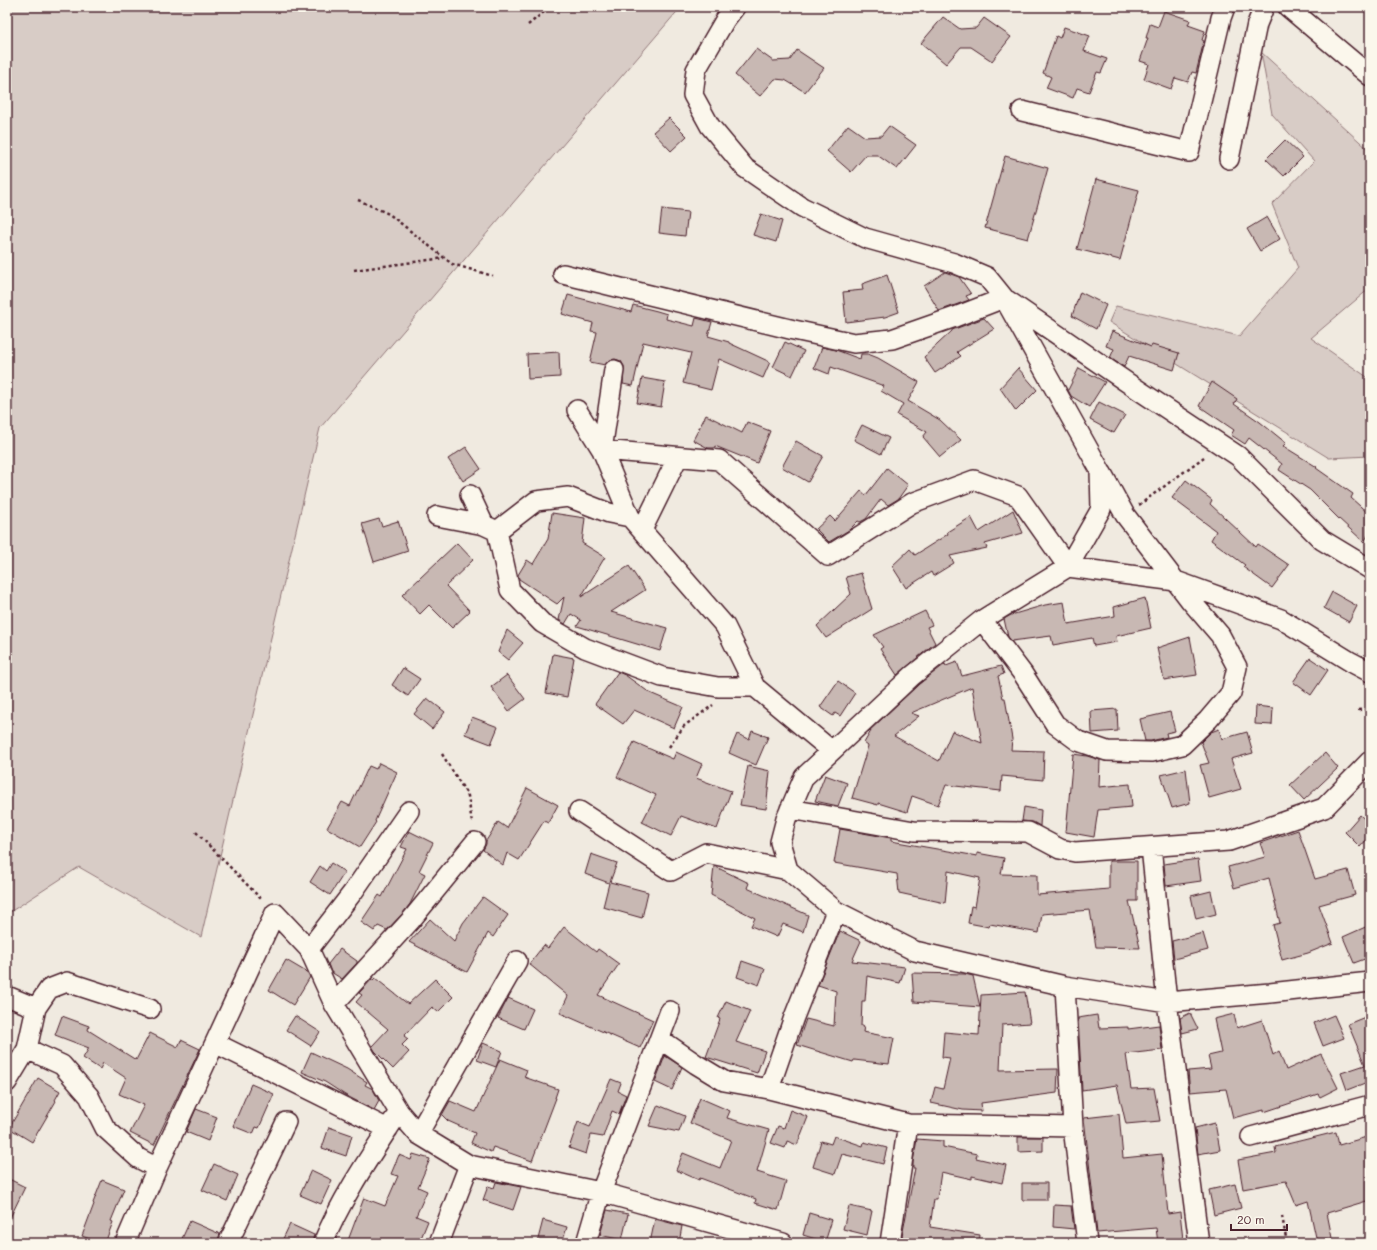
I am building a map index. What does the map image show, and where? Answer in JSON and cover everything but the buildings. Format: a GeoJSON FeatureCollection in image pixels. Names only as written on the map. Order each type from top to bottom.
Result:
{"type":"FeatureCollection","features":[{"type":"Feature","properties":{"kind":"street"},"geometry":{"type":"LineString","coordinates":[[735,7],[725,20],[696,70],[693,95],[710,126],[745,168],[802,207],[865,238],[954,263],[987,277],[1004,298],[1125,515],[1190,600],[1220,635],[1237,667],[1231,692],[1208,720],[1182,745],[1152,752],[1106,751],[1078,741],[1055,724],[1024,674],[982,620]]}},
{"type":"Feature","properties":{"kind":"street"},"geometry":{"type":"LineString","coordinates":[[1022,111],[1189,152],[1221,18],[1226,7]]}},
{"type":"Feature","properties":{"kind":"street"},"geometry":{"type":"LineString","coordinates":[[1229,159],[1257,24],[1264,7]]}},
{"type":"Feature","properties":{"kind":"street"},"geometry":{"type":"LineString","coordinates":[[1288,7],[1370,76]]}},
{"type":"Feature","properties":{"kind":"street"},"geometry":{"type":"LineString","coordinates":[[563,274],[854,343],[892,339],[1004,298]]}},
{"type":"Feature","properties":{"kind":"street"},"geometry":{"type":"LineString","coordinates":[[1004,298],[1238,456],[1322,540],[1370,569]]}},
{"type":"Feature","properties":{"kind":"street"},"geometry":{"type":"LineString","coordinates":[[602,450],[614,370]]}},
{"type":"Feature","properties":{"kind":"street"},"geometry":{"type":"LineString","coordinates":[[577,410],[602,450],[636,524],[725,626],[755,687],[832,751]]}},
{"type":"Feature","properties":{"kind":"street"},"geometry":{"type":"LineString","coordinates":[[602,450],[719,460],[828,556],[912,503],[974,480],[1018,496],[1068,567],[1176,581],[1281,619],[1350,662],[1370,672]]}},
{"type":"Feature","properties":{"kind":"street"},"geometry":{"type":"LineString","coordinates":[[636,524],[678,457]]}},
{"type":"Feature","properties":{"kind":"street"},"geometry":{"type":"LineString","coordinates":[[788,870],[780,842],[786,819],[804,778],[912,676],[982,620],[1068,567],[1101,509],[1100,470]]}},
{"type":"Feature","properties":{"kind":"street"},"geometry":{"type":"LineString","coordinates":[[470,495],[490,528],[510,590],[542,623],[585,648],[662,677],[718,687],[755,687]]}},
{"type":"Feature","properties":{"kind":"street"},"geometry":{"type":"LineString","coordinates":[[437,516],[490,528],[536,502],[568,497],[636,524]]}},
{"type":"Feature","properties":{"kind":"street"},"geometry":{"type":"LineString","coordinates":[[790,809],[914,831],[1028,832],[1060,849],[1075,852],[1229,841],[1324,808],[1370,761]]}},
{"type":"Feature","properties":{"kind":"street"},"geometry":{"type":"LineString","coordinates":[[309,949],[353,892],[409,811]]}},
{"type":"Feature","properties":{"kind":"street"},"geometry":{"type":"LineString","coordinates":[[579,811],[671,871],[706,853],[788,870],[836,911],[915,951],[1065,986],[1167,1002],[1370,982]]}},
{"type":"Feature","properties":{"kind":"street"},"geometry":{"type":"LineString","coordinates":[[334,1004],[411,920],[475,842]]}},
{"type":"Feature","properties":{"kind":"street"},"geometry":{"type":"LineString","coordinates":[[1151,847],[1167,1002],[1199,1243]]}},
{"type":"Feature","properties":{"kind":"street"},"geometry":{"type":"LineString","coordinates":[[769,1089],[794,1016],[836,911]]}},
{"type":"Feature","properties":{"kind":"street"},"geometry":{"type":"LineString","coordinates":[[125,1243],[275,913],[309,949],[334,1004],[399,1112],[418,1134],[469,1166],[600,1192],[780,1243]]}},
{"type":"Feature","properties":{"kind":"street"},"geometry":{"type":"LineString","coordinates":[[418,1134],[517,961]]}},
{"type":"Feature","properties":{"kind":"street"},"geometry":{"type":"LineString","coordinates":[[7,1082],[27,1048],[36,1008],[49,989],[67,982],[150,1009]]}},
{"type":"Feature","properties":{"kind":"street"},"geometry":{"type":"LineString","coordinates":[[1065,986],[1073,1127],[1087,1243]]}},
{"type":"Feature","properties":{"kind":"street"},"geometry":{"type":"LineString","coordinates":[[7,996],[36,1008]]}},
{"type":"Feature","properties":{"kind":"street"},"geometry":{"type":"LineString","coordinates":[[586,1243],[600,1192],[670,1011]]}},
{"type":"Feature","properties":{"kind":"street"},"geometry":{"type":"LineString","coordinates":[[660,1039],[724,1081],[769,1089],[908,1124],[1073,1127]]}},
{"type":"Feature","properties":{"kind":"street"},"geometry":{"type":"LineString","coordinates":[[215,1043],[388,1129]]}},
{"type":"Feature","properties":{"kind":"street"},"geometry":{"type":"LineString","coordinates":[[27,1048],[62,1065],[89,1096],[105,1128],[138,1158],[158,1168]]}},
{"type":"Feature","properties":{"kind":"street"},"geometry":{"type":"LineString","coordinates":[[1251,1137],[1370,1105]]}},
{"type":"Feature","properties":{"kind":"street"},"geometry":{"type":"LineString","coordinates":[[323,1243],[331,1223],[364,1166],[399,1112]]}},
{"type":"Feature","properties":{"kind":"street"},"geometry":{"type":"LineString","coordinates":[[228,1243],[286,1122]]}},
{"type":"Feature","properties":{"kind":"street"},"geometry":{"type":"LineString","coordinates":[[890,1243],[908,1124]]}},
{"type":"Feature","properties":{"kind":"street"},"geometry":{"type":"LineString","coordinates":[[440,1243],[469,1166]]}},
{"type":"Feature","properties":{"kind":"path"},"geometry":{"type":"LineString","coordinates":[[528,25],[550,7]]}},
{"type":"Feature","properties":{"kind":"path"},"geometry":{"type":"LineString","coordinates":[[358,200],[389,214],[452,264],[493,276]]}},
{"type":"Feature","properties":{"kind":"path"},"geometry":{"type":"LineString","coordinates":[[354,270],[445,258]]}},
{"type":"Feature","properties":{"kind":"path"},"geometry":{"type":"LineString","coordinates":[[1125,515],[1221,444]]}},
{"type":"Feature","properties":{"kind":"path"},"geometry":{"type":"LineString","coordinates":[[669,746],[684,726],[714,704]]}},
{"type":"Feature","properties":{"kind":"path"},"geometry":{"type":"LineString","coordinates":[[1358,710],[1370,709]]}},
{"type":"Feature","properties":{"kind":"path"},"geometry":{"type":"LineString","coordinates":[[442,754],[468,796],[475,842]]}},
{"type":"Feature","properties":{"kind":"path"},"geometry":{"type":"LineString","coordinates":[[196,832],[275,913]]}},
{"type":"Feature","properties":{"kind":"path"},"geometry":{"type":"LineString","coordinates":[[1282,1216],[1287,1243]]}},
{"type":"Feature","properties":{"kind":"shaded area"},"geometry":{"type":"Polygon","coordinates":[[[7,7],[681,7],[320,428],[201,937],[79,867],[7,914],[7,7]]]}},
{"type":"Feature","properties":{"kind":"shaded area"},"geometry":{"type":"Polygon","coordinates":[[[1261,52],[1370,151],[1370,288],[1311,338],[1370,379],[1370,456],[1329,458],[1109,322],[1116,306],[1239,336],[1298,268],[1272,204],[1314,161],[1272,114],[1261,52]]]}}]}
